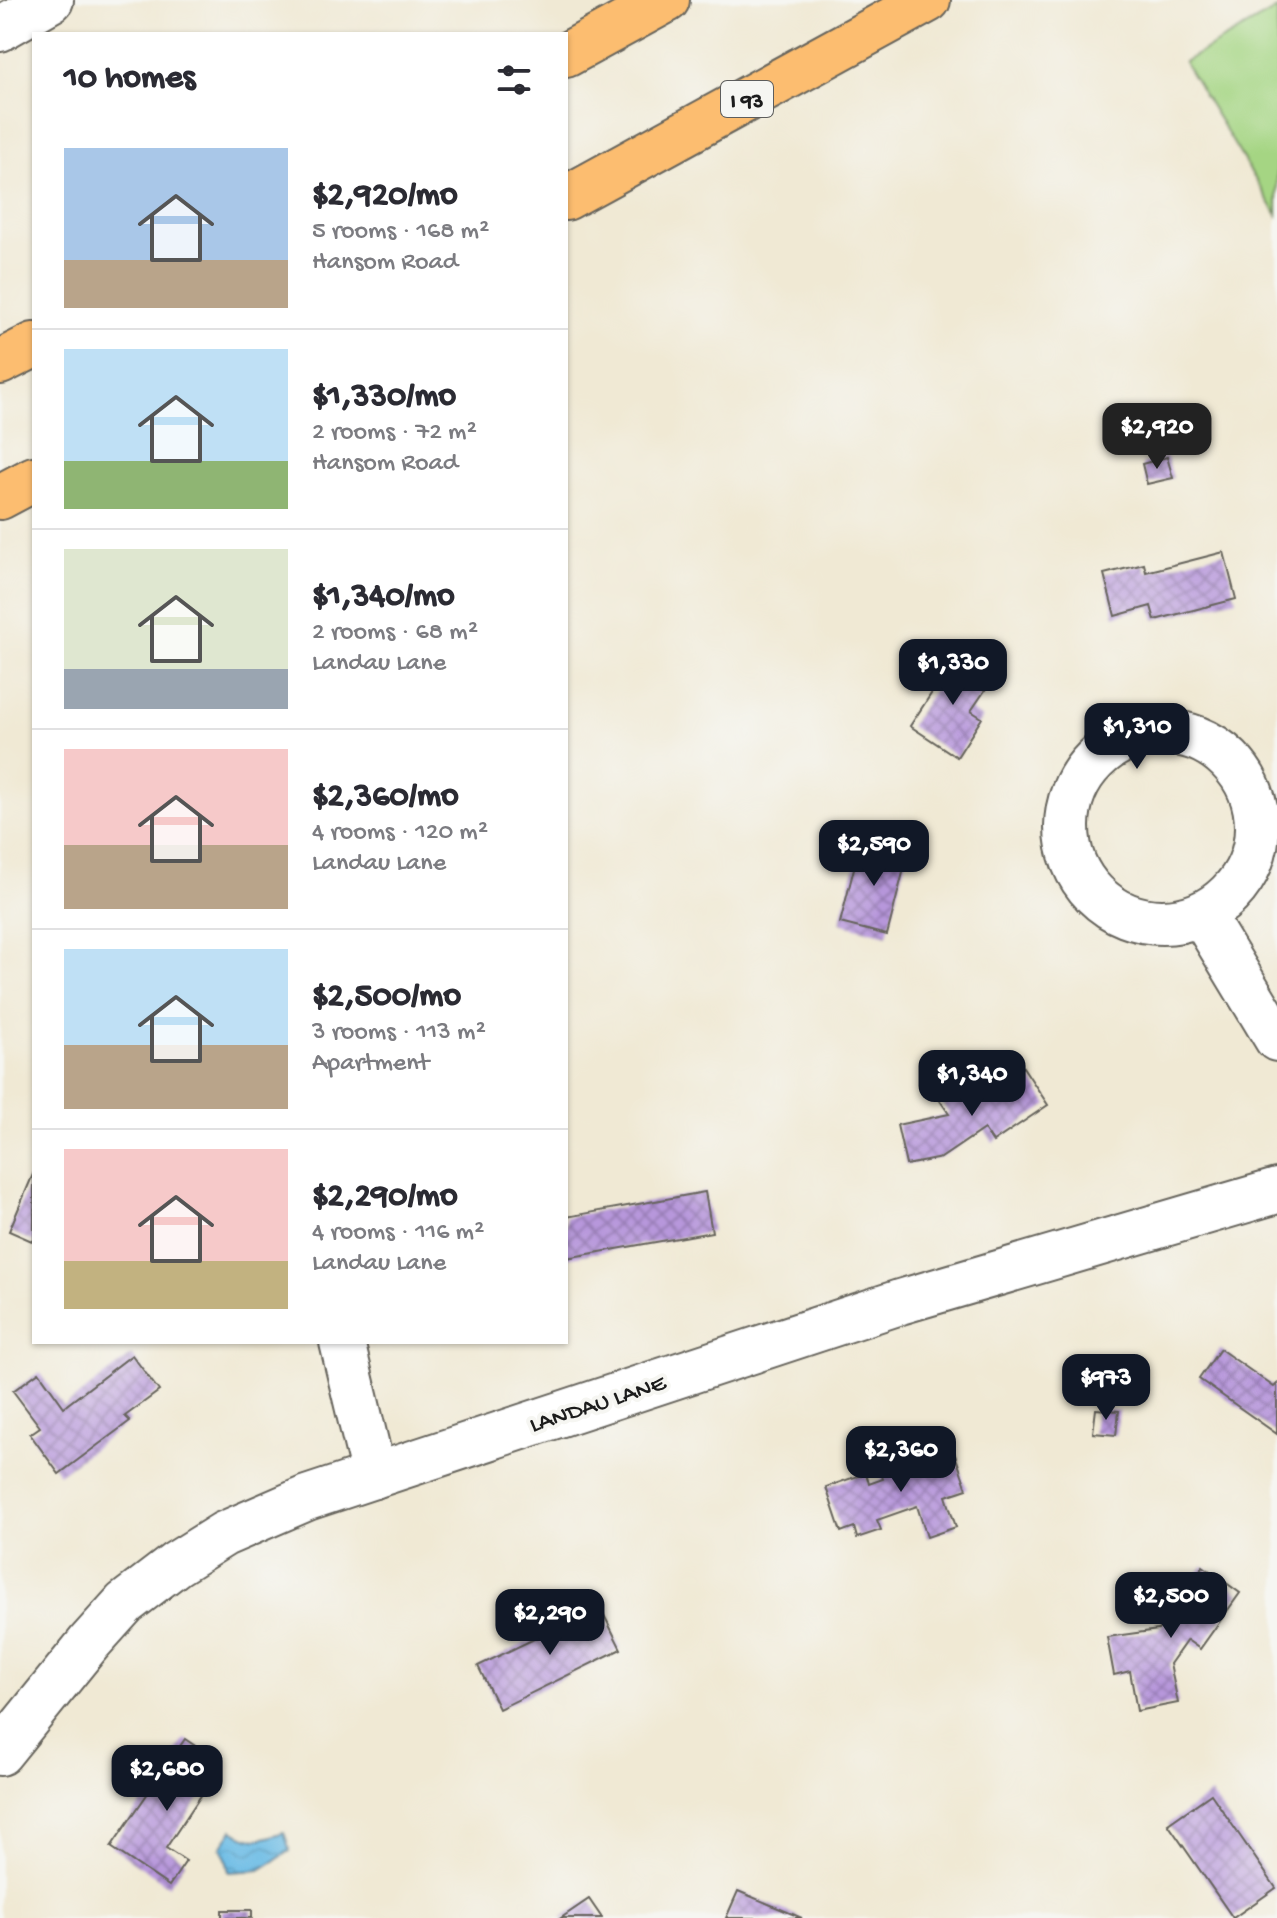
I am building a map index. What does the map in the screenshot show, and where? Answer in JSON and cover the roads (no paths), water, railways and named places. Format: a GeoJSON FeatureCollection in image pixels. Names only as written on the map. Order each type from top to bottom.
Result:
{"type":"FeatureCollection","features":[{"type":"Feature","properties":{"kind":"highway"},"geometry":{"type":"LineString","coordinates":[[568,54],[667,0]]}},
{"type":"Feature","properties":{"kind":"highway","name":"I 93"},"geometry":{"type":"LineString","coordinates":[[568,197],[928,0]]}},
{"type":"Feature","properties":{"kind":"highway"},"geometry":{"type":"LineString","coordinates":[[0,362],[32,346]]}},
{"type":"Feature","properties":{"kind":"highway"},"geometry":{"type":"LineString","coordinates":[[0,497],[32,480]]}},
{"type":"Feature","properties":{"kind":"street"},"geometry":{"type":"LineString","coordinates":[[0,29],[51,0]]}},
{"type":"Feature","properties":{"kind":"street"},"geometry":{"type":"LineString","coordinates":[[1168,731],[1199,738],[1226,755],[1246,779],[1257,810],[1258,841],[1247,871],[1229,897],[1202,915],[1172,923],[1140,921],[1111,909],[1088,887],[1072,860],[1066,829],[1070,798],[1085,770],[1108,747],[1137,734],[1168,731]]}},
{"type":"Feature","properties":{"kind":"street"},"geometry":{"type":"LineString","coordinates":[[1202,915],[1277,1039]]}},
{"type":"Feature","properties":{"kind":"street","name":"LANDAU LANE"},"geometry":{"type":"LineString","coordinates":[[0,1753],[125,1603],[176,1564],[224,1534],[307,1498],[900,1302],[1277,1191]]}},
{"type":"Feature","properties":{"kind":"street"},"geometry":{"type":"LineString","coordinates":[[342,1344],[374,1476]]}},
{"type":"Feature","properties":{"kind":"water"},"geometry":{"type":"Polygon","coordinates":[[[233,1830],[258,1839],[284,1832],[290,1851],[260,1870],[229,1872],[221,1847],[233,1830]]]}}]}
